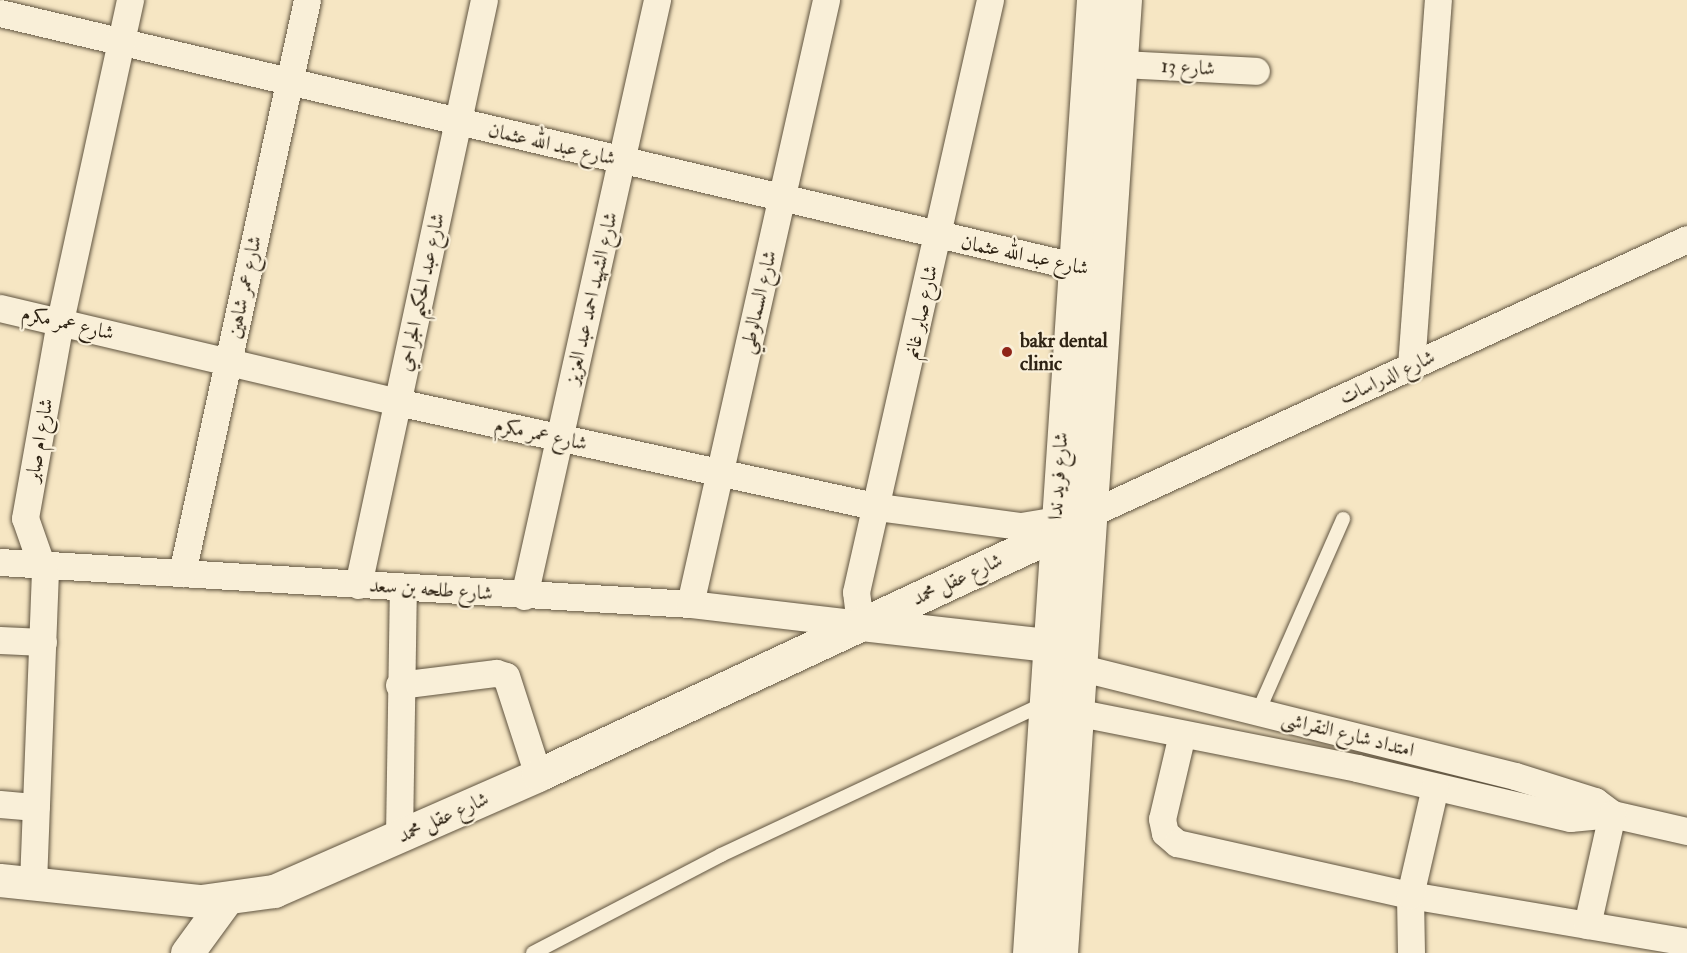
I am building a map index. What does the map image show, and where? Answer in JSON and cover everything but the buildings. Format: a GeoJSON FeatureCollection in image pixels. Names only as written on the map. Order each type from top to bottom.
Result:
{"type":"FeatureCollection","features":[{"type":"Feature","properties":{"kind":"street","name":"شارع ام صابر"},"geometry":{"type":"LineString","coordinates":[[33,883],[45,575],[25,518],[60,321],[130,0]]}},
{"type":"Feature","properties":{"kind":"street","name":"شارع عمر شاهين"},"geometry":{"type":"LineString","coordinates":[[182,573],[307,0]]}},
{"type":"Feature","properties":{"kind":"street","name":"شارع عبد الحكيم الجراحي"},"geometry":{"type":"LineString","coordinates":[[358,585],[484,0]]}},
{"type":"Feature","properties":{"kind":"street","name":"شارع الشهيد احمد عبد العزيز"},"geometry":{"type":"LineString","coordinates":[[524,596],[657,0]]}},
{"type":"Feature","properties":{"kind":"street","name":"شارع السمالوطي"},"geometry":{"type":"LineString","coordinates":[[690,603],[826,0]]}},
{"type":"Feature","properties":{"kind":"street","name":"شارع صابر غانم"},"geometry":{"type":"LineString","coordinates":[[860,624],[854,599],[878,507],[990,0]]}},
{"type":"Feature","properties":{"kind":"street","name":"شارع فريد ندا"},"geometry":{"type":"LineString","coordinates":[[1061,953],[1087,515],[1093,0]]}},
{"type":"Feature","properties":{"kind":"street","name":"شارع فريد ندا"},"geometry":{"type":"LineString","coordinates":[[1029,953],[1055,528],[1089,269],[1120,64],[1125,0]]}},
{"type":"Feature","properties":{"kind":"street"},"geometry":{"type":"LineString","coordinates":[[1411,366],[1438,0]]}},
{"type":"Feature","properties":{"kind":"street","name":"شارع عبد الله عثمان"},"geometry":{"type":"LineString","coordinates":[[0,13],[938,236],[1089,269]]}},
{"type":"Feature","properties":{"kind":"street","name":"شارع 13"},"geometry":{"type":"LineString","coordinates":[[1120,64],[1256,71]]}},
{"type":"Feature","properties":{"kind":"street","name":"شارع الدراسات"},"geometry":{"type":"LineString","coordinates":[[1087,515],[1687,239]]}},
{"type":"Feature","properties":{"kind":"street","name":"شارع عمر مكرم"},"geometry":{"type":"LineString","coordinates":[[0,308],[397,402],[878,507],[987,526],[1055,528],[1087,515]]}},
{"type":"Feature","properties":{"kind":"street","name":"شارع عقل محمد"},"geometry":{"type":"LineString","coordinates":[[0,880],[225,901],[274,891],[538,775],[860,624],[1055,528]]}},
{"type":"Feature","properties":{"kind":"street","name":"شارع طلحه بن سعد"},"geometry":{"type":"LineString","coordinates":[[0,562],[524,596],[690,603],[860,624]]}},
{"type":"Feature","properties":{"kind":"street"},"geometry":{"type":"LineString","coordinates":[[399,836],[399,685],[403,588]]}},
{"type":"Feature","properties":{"kind":"street","name":"شارع عقل محمد"},"geometry":{"type":"LineString","coordinates":[[860,624],[1048,645]]}},
{"type":"Feature","properties":{"kind":"street"},"geometry":{"type":"LineString","coordinates":[[0,640],[43,642]]}},
{"type":"Feature","properties":{"kind":"street","name":"امتداد شارع النقراشى"},"geometry":{"type":"LineString","coordinates":[[1078,667],[1515,776],[1596,801],[1612,814]]}},
{"type":"Feature","properties":{"kind":"street"},"geometry":{"type":"LineString","coordinates":[[399,685],[496,673],[506,676],[538,775]]}},
{"type":"Feature","properties":{"kind":"street","name":"امتداد شارع النقراشى"},"geometry":{"type":"LineString","coordinates":[[1075,712],[1435,787],[1570,818],[1612,814],[1687,831]]}},
{"type":"Feature","properties":{"kind":"street"},"geometry":{"type":"LineString","coordinates":[[1182,734],[1162,819],[1170,838],[1410,895],[1687,942]]}},
{"type":"Feature","properties":{"kind":"street"},"geometry":{"type":"LineString","coordinates":[[1411,953],[1410,895],[1435,787]]}},
{"type":"Feature","properties":{"kind":"street"},"geometry":{"type":"LineString","coordinates":[[0,804],[36,807]]}},
{"type":"Feature","properties":{"kind":"street"},"geometry":{"type":"LineString","coordinates":[[1587,925],[1612,814]]}},
{"type":"Feature","properties":{"kind":"street"},"geometry":{"type":"LineString","coordinates":[[188,953],[225,901]]}},
{"type":"Feature","properties":{"kind":"lane"},"geometry":{"type":"LineString","coordinates":[[1258,712],[1343,519]]}},
{"type":"Feature","properties":{"kind":"lane"},"geometry":{"type":"LineString","coordinates":[[533,953],[721,855],[1044,704]]}},
{"type":"Feature","properties":{"kind":"place","name":"bakr dental clinic"},"geometry":{"type":"Point","coordinates":[1007,352]}}]}
